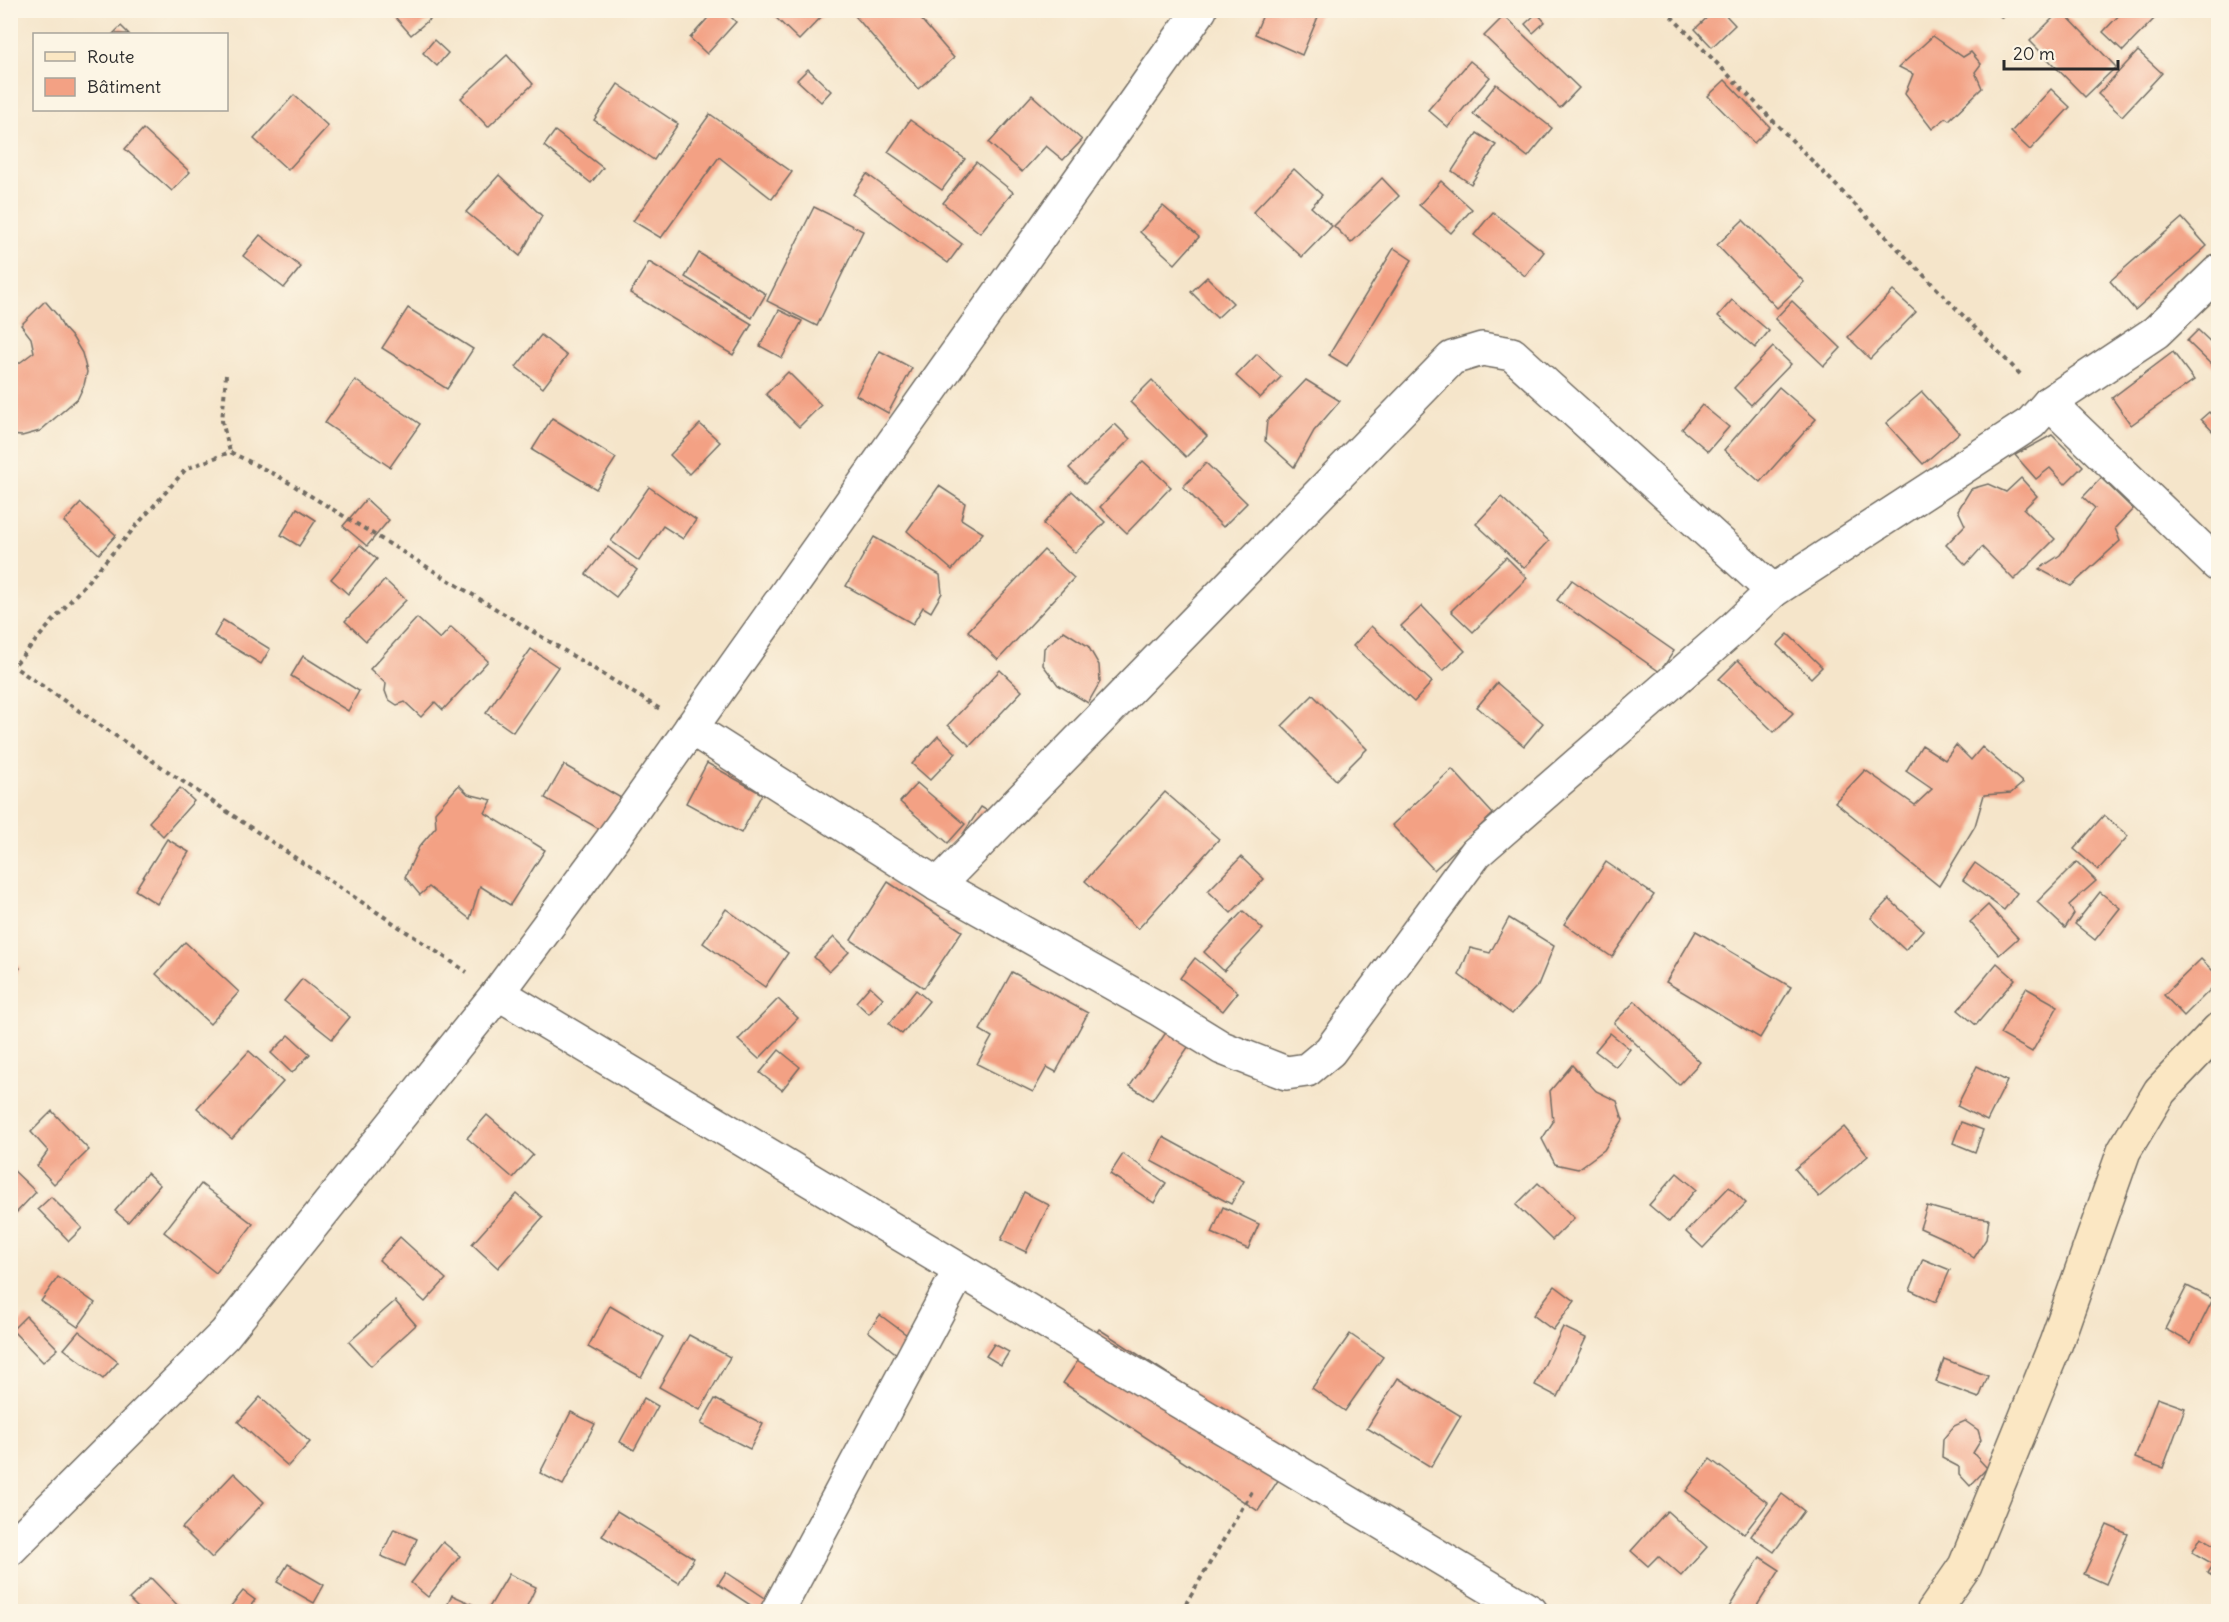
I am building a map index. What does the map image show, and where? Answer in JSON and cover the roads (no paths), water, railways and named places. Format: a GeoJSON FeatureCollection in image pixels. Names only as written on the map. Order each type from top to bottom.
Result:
{"type":"FeatureCollection","features":[{"type":"Feature","properties":{"kind":"street"},"geometry":{"type":"LineString","coordinates":[[10,1549],[225,1334],[498,993],[611,841],[1200,10]]}},
{"type":"Feature","properties":{"kind":"street"},"geometry":{"type":"LineString","coordinates":[[691,728],[938,885],[1156,1008],[1222,1048],[1286,1073],[1307,1070],[1330,1051],[1476,853],[1735,627],[1773,591],[2031,423],[2049,404],[2156,332],[2218,272]]}},
{"type":"Feature","properties":{"kind":"street"},"geometry":{"type":"LineString","coordinates":[[938,885],[1452,358],[1482,349],[1512,354],[1773,591]]}},
{"type":"Feature","properties":{"kind":"street"},"geometry":{"type":"LineString","coordinates":[[2049,404],[2218,566]]}},
{"type":"Feature","properties":{"kind":"street"},"geometry":{"type":"LineString","coordinates":[[498,993],[1531,1611]]}},
{"type":"Feature","properties":{"kind":"street"},"geometry":{"type":"LineString","coordinates":[[1933,1611],[1965,1566],[2056,1343],[2124,1151],[2160,1091],[2218,1030]]}},
{"type":"Feature","properties":{"kind":"street"},"geometry":{"type":"LineString","coordinates":[[777,1611],[960,1270]]}}]}
